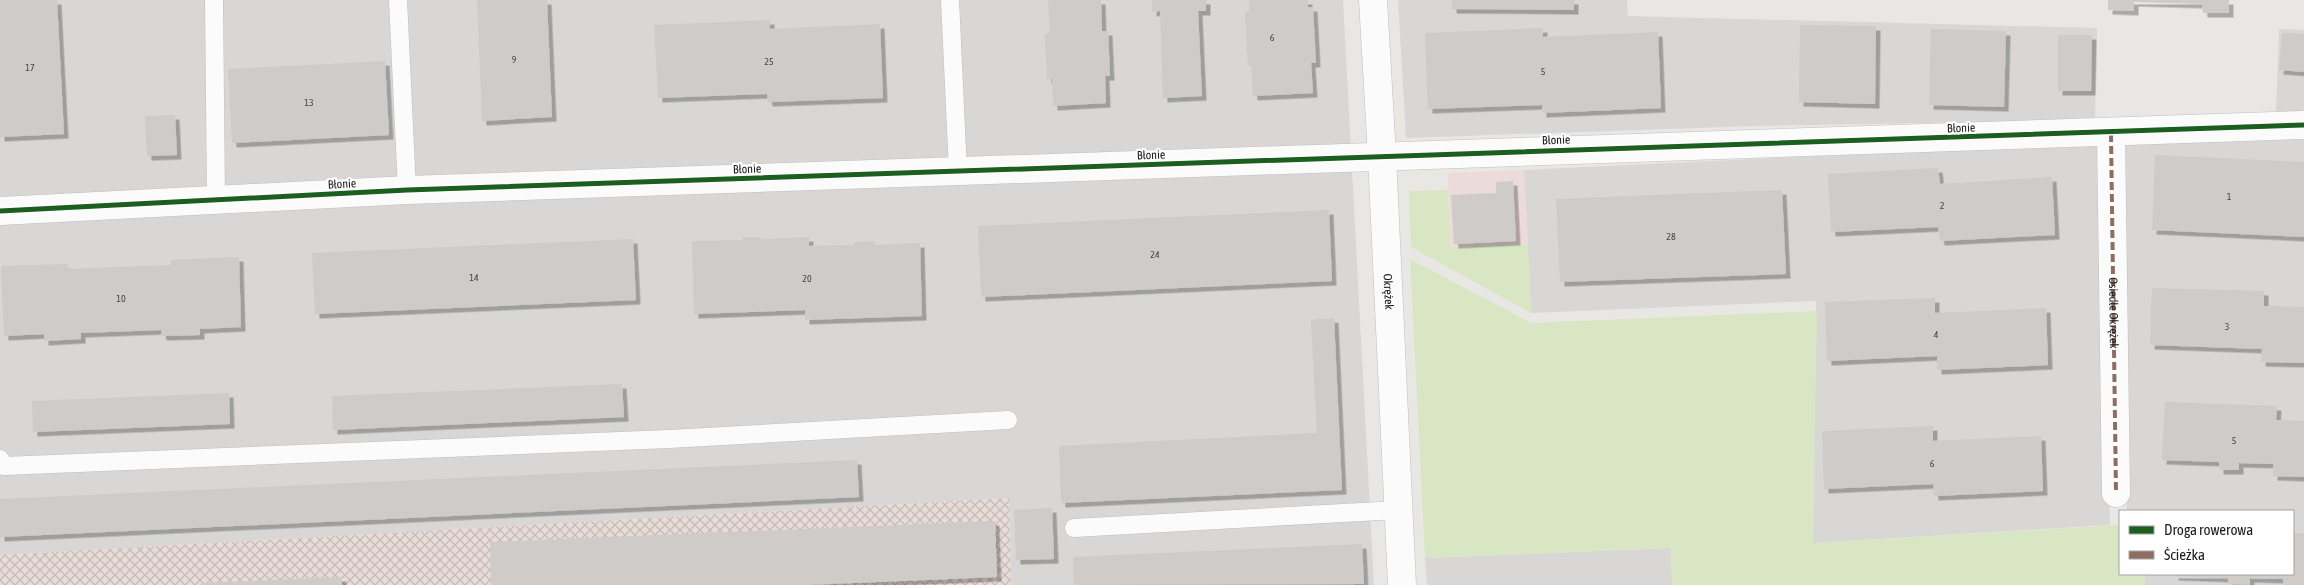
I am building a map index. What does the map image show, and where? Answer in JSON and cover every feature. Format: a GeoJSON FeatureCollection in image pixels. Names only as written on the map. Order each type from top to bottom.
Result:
{"type":"FeatureCollection","features":[{"type":"Feature","properties":{"kind":"street","name":"Okrężek"},"geometry":{"type":"LineString","coordinates":[[1373,0],[1402,585]]}},
{"type":"Feature","properties":{"kind":"street","name":"Błonie"},"geometry":{"type":"LineString","coordinates":[[0,211],[407,190],[1382,156],[2111,134],[2304,125]]}},
{"type":"Feature","properties":{"kind":"street","name":"Osiedle Okrężek"},"geometry":{"type":"LineString","coordinates":[[2111,134],[2116,493]]}},
{"type":"Feature","properties":{"kind":"lane"},"geometry":{"type":"LineString","coordinates":[[214,0],[216,200]]}},
{"type":"Feature","properties":{"kind":"lane"},"geometry":{"type":"LineString","coordinates":[[398,0],[407,190]]}},
{"type":"Feature","properties":{"kind":"lane"},"geometry":{"type":"LineString","coordinates":[[950,0],[958,172]]}},
{"type":"Feature","properties":{"kind":"lane"},"geometry":{"type":"LineString","coordinates":[[0,460],[4,466],[34,465],[669,439],[1008,420]]}},
{"type":"Feature","properties":{"kind":"lane"},"geometry":{"type":"LineString","coordinates":[[1074,528],[1398,510]]}},
{"type":"Feature","properties":{"kind":"shaded area"},"geometry":{"type":"Polygon","coordinates":[[[0,0],[1343,0],[1374,585],[1011,585],[1009,498],[0,555],[0,0]]]}},
{"type":"Feature","properties":{"kind":"shaded area"},"geometry":{"type":"Polygon","coordinates":[[[1398,0],[1627,0],[1628,16],[2097,28],[2095,120],[1755,126],[1406,138],[1398,0]]]}},
{"type":"Feature","properties":{"kind":"shaded area"},"geometry":{"type":"Polygon","coordinates":[[[2279,29],[2304,30],[2304,585],[2145,585],[2144,575],[2294,575],[2294,510],[2127,510],[2120,143],[2276,113],[2279,29]]]}},
{"type":"Feature","properties":{"kind":"shaded area"},"geometry":{"type":"Polygon","coordinates":[[[2105,142],[2110,525],[1813,543],[1816,301],[1531,313],[1524,170],[2105,142]]]}},
{"type":"Feature","properties":{"kind":"shaded area"},"geometry":{"type":"Polygon","coordinates":[[[1524,170],[1528,244],[1450,247],[1448,173],[1524,170]]]}},
{"type":"Feature","properties":{"kind":"shaded area"},"geometry":{"type":"Polygon","coordinates":[[[1009,498],[1011,585],[0,585],[0,555],[1009,498]]]}},
{"type":"Feature","properties":{"kind":"shaded area"},"geometry":{"type":"Polygon","coordinates":[[[1671,548],[1672,585],[1427,585],[1425,558],[1671,548]]]}},
{"type":"Feature","properties":{"kind":"green space"},"geometry":{"type":"Polygon","coordinates":[[[1448,190],[1450,247],[1528,244],[1531,313],[1411,247],[1409,191],[1448,190]]]}},
{"type":"Feature","properties":{"kind":"green space"},"geometry":{"type":"Polygon","coordinates":[[[1410,259],[1531,323],[1817,311],[1813,543],[2119,525],[2119,575],[2144,575],[2145,585],[1672,585],[1671,548],[1425,558],[1410,259]]]}},
{"type":"Feature","properties":{"kind":"building"},"geometry":{"type":"Polygon","coordinates":[[[0,0],[57,0],[64,134],[0,137],[0,0]]]}},
{"type":"Feature","properties":{"kind":"building"},"geometry":{"type":"Polygon","coordinates":[[[477,0],[547,0],[552,117],[482,121],[477,0]]]}},
{"type":"Feature","properties":{"kind":"building"},"geometry":{"type":"Polygon","coordinates":[[[1048,0],[1101,0],[1102,31],[1108,31],[1110,76],[1105,76],[1106,103],[1053,106],[1052,79],[1047,79],[1045,34],[1050,33],[1048,0]]]}},
{"type":"Feature","properties":{"kind":"building"},"geometry":{"type":"Polygon","coordinates":[[[1152,0],[1206,0],[1206,11],[1198,11],[1202,96],[1163,98],[1160,11],[1152,12],[1152,0]]]}},
{"type":"Feature","properties":{"kind":"building"},"geometry":{"type":"Polygon","coordinates":[[[1249,0],[1308,0],[1308,7],[1313,7],[1316,63],[1311,63],[1313,93],[1253,96],[1251,65],[1248,66],[1245,12],[1249,12],[1249,0]]]}},
{"type":"Feature","properties":{"kind":"building"},"geometry":{"type":"Polygon","coordinates":[[[1452,0],[1574,0],[1574,10],[1452,9],[1452,0]]]}},
{"type":"Feature","properties":{"kind":"building"},"geometry":{"type":"Polygon","coordinates":[[[2108,0],[2229,0],[2229,13],[2203,13],[2202,4],[2134,2],[2134,11],[2108,10],[2108,0]]]}},
{"type":"Feature","properties":{"kind":"building"},"geometry":{"type":"Polygon","coordinates":[[[770,20],[770,29],[880,24],[883,98],[768,102],[767,94],[658,98],[654,25],[770,20]]]}},
{"type":"Feature","properties":{"kind":"building"},"geometry":{"type":"Polygon","coordinates":[[[1800,25],[1876,26],[1875,104],[1799,102],[1800,25]]]}},
{"type":"Feature","properties":{"kind":"building"},"geometry":{"type":"Polygon","coordinates":[[[1543,28],[1543,37],[1658,32],[1661,108],[1542,113],[1542,105],[1428,109],[1425,33],[1543,28]]]}},
{"type":"Feature","properties":{"kind":"building"},"geometry":{"type":"Polygon","coordinates":[[[1931,29],[2006,31],[2004,107],[1929,105],[1931,29]]]}},
{"type":"Feature","properties":{"kind":"building"},"geometry":{"type":"Polygon","coordinates":[[[2282,33],[2304,34],[2304,72],[2279,70],[2282,33]]]}},
{"type":"Feature","properties":{"kind":"building"},"geometry":{"type":"Polygon","coordinates":[[[2058,35],[2092,35],[2091,91],[2058,91],[2058,35]]]}},
{"type":"Feature","properties":{"kind":"building"},"geometry":{"type":"Polygon","coordinates":[[[385,61],[389,135],[232,143],[228,69],[385,61]]]}},
{"type":"Feature","properties":{"kind":"building"},"geometry":{"type":"Polygon","coordinates":[[[175,115],[177,155],[147,156],[145,116],[175,115]]]}},
{"type":"Feature","properties":{"kind":"building"},"geometry":{"type":"Polygon","coordinates":[[[2155,155],[2304,162],[2304,237],[2152,230],[2155,155]]]}},
{"type":"Feature","properties":{"kind":"building"},"geometry":{"type":"Polygon","coordinates":[[[1938,168],[1940,184],[2052,177],[2055,235],[1940,241],[1938,227],[1831,232],[1828,174],[1938,168]]]}},
{"type":"Feature","properties":{"kind":"building"},"geometry":{"type":"Polygon","coordinates":[[[1513,181],[1516,241],[1454,244],[1451,195],[1496,193],[1496,182],[1513,181]]]}},
{"type":"Feature","properties":{"kind":"building"},"geometry":{"type":"Polygon","coordinates":[[[1782,190],[1786,274],[1560,282],[1556,199],[1782,190]]]}},
{"type":"Feature","properties":{"kind":"building"},"geometry":{"type":"Polygon","coordinates":[[[1329,210],[1332,281],[981,297],[978,226],[1329,210]]]}},
{"type":"Feature","properties":{"kind":"building"},"geometry":{"type":"Polygon","coordinates":[[[743,237],[761,237],[761,239],[809,237],[809,246],[854,245],[854,242],[874,241],[874,245],[920,243],[922,316],[805,320],[805,310],[694,314],[692,241],[743,240],[743,237]]]}},
{"type":"Feature","properties":{"kind":"building"},"geometry":{"type":"Polygon","coordinates":[[[633,239],[636,300],[315,314],[312,253],[633,239]]]}},
{"type":"Feature","properties":{"kind":"building"},"geometry":{"type":"Polygon","coordinates":[[[239,257],[241,327],[200,329],[200,335],[162,336],[161,330],[81,333],[81,339],[44,341],[44,334],[4,336],[1,266],[67,264],[68,269],[171,265],[171,260],[239,257]]]}},
{"type":"Feature","properties":{"kind":"building"},"geometry":{"type":"Polygon","coordinates":[[[2152,288],[2264,291],[2264,306],[2304,307],[2304,363],[2261,362],[2262,349],[2150,345],[2152,288]]]}},
{"type":"Feature","properties":{"kind":"building"},"geometry":{"type":"Polygon","coordinates":[[[1935,298],[1935,313],[2046,308],[2048,365],[1937,370],[1937,356],[1827,361],[1825,302],[1935,298]]]}},
{"type":"Feature","properties":{"kind":"building"},"geometry":{"type":"Polygon","coordinates":[[[1334,318],[1342,490],[1061,503],[1059,446],[1317,433],[1311,320],[1334,318]]]}},
{"type":"Feature","properties":{"kind":"building"},"geometry":{"type":"Polygon","coordinates":[[[622,384],[624,417],[333,430],[332,396],[622,384]]]}},
{"type":"Feature","properties":{"kind":"building"},"geometry":{"type":"Polygon","coordinates":[[[229,393],[230,424],[33,432],[32,401],[229,393]]]}},
{"type":"Feature","properties":{"kind":"building"},"geometry":{"type":"Polygon","coordinates":[[[2165,402],[2277,406],[2276,420],[2304,421],[2304,477],[2273,476],[2273,464],[2239,463],[2239,470],[2219,470],[2219,462],[2162,460],[2165,402]]]}},
{"type":"Feature","properties":{"kind":"building"},"geometry":{"type":"Polygon","coordinates":[[[1933,426],[1933,441],[2041,436],[2043,491],[1934,496],[1933,484],[1824,489],[1822,431],[1933,426]]]}},
{"type":"Feature","properties":{"kind":"building"},"geometry":{"type":"Polygon","coordinates":[[[857,460],[859,497],[0,537],[0,499],[857,460]]]}},
{"type":"Feature","properties":{"kind":"building"},"geometry":{"type":"Polygon","coordinates":[[[1052,508],[1054,559],[1016,560],[1014,510],[1052,508]]]}},
{"type":"Feature","properties":{"kind":"building"},"geometry":{"type":"Polygon","coordinates":[[[995,521],[997,577],[805,585],[491,585],[490,542],[995,521]]]}},
{"type":"Feature","properties":{"kind":"building"},"geometry":{"type":"Polygon","coordinates":[[[2294,533],[2304,533],[2304,585],[2283,585],[2283,579],[2250,578],[2250,585],[2228,584],[2228,578],[2174,576],[2294,575],[2294,533]]]}},
{"type":"Feature","properties":{"kind":"building"},"geometry":{"type":"Polygon","coordinates":[[[1362,544],[1364,584],[1074,585],[1073,557],[1362,544]]]}},
{"type":"Feature","properties":{"kind":"building"},"geometry":{"type":"Polygon","coordinates":[[[342,577],[342,585],[201,585],[201,583],[342,577]]]}},
{"type":"Feature","properties":{"kind":"marked path"},"geometry":{"type":"LineString","coordinates":[[2111,134],[2116,493]]}},
{"type":"Feature","properties":{"kind":"cycle path"},"geometry":{"type":"LineString","coordinates":[[0,211],[407,190],[2304,125]]}}]}
